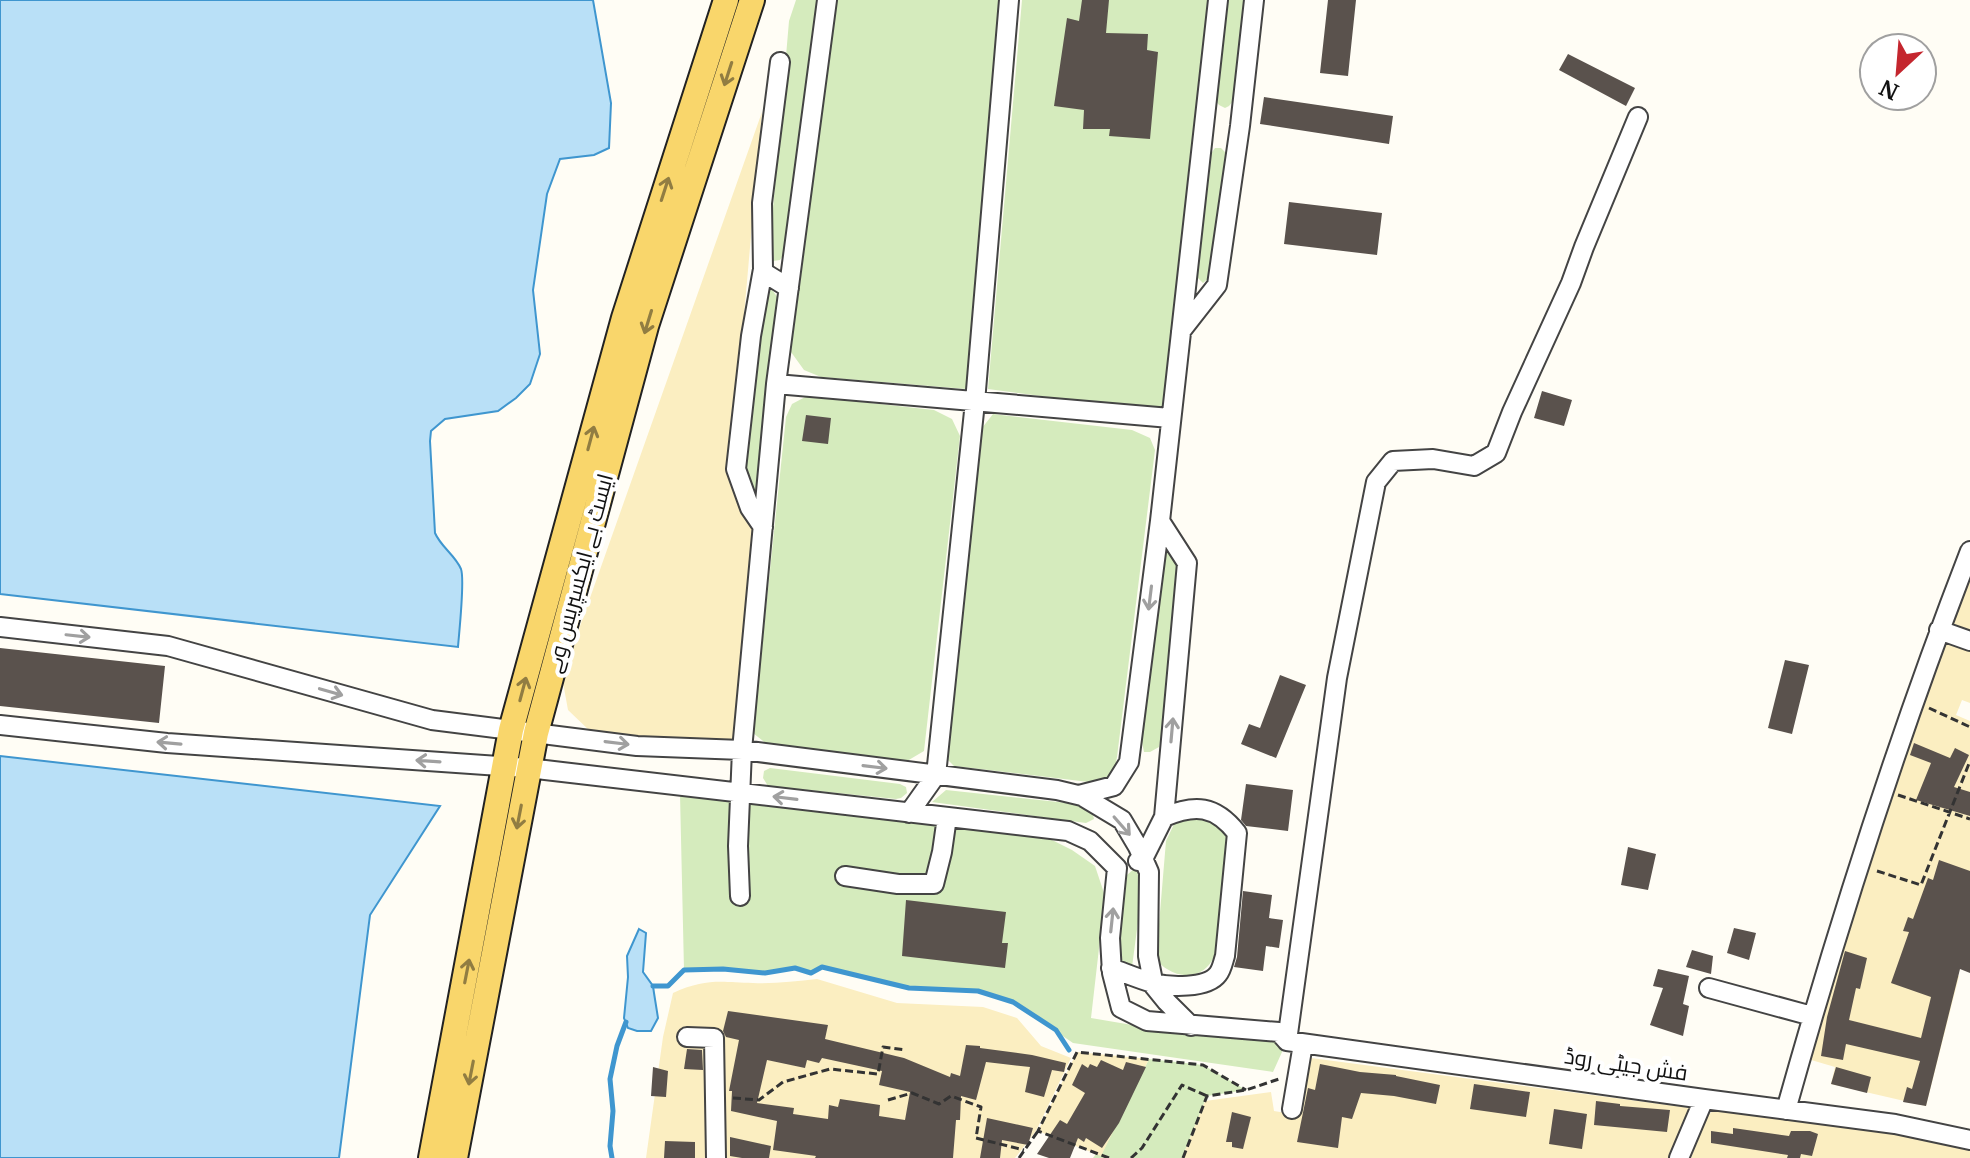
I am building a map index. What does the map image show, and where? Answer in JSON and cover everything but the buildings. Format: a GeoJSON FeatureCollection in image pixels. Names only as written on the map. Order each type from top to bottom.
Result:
{"type":"FeatureCollection","features":[{"type":"Feature","properties":{"kind":"main road","name":"ایسٹ بے ایکسپریس وے"},"geometry":{"type":"LineString","coordinates":[[431,1158],[524,732],[624,318],[726,0]]}},
{"type":"Feature","properties":{"kind":"main road","name":"ایسٹ بے ایکسپریس وے"},"geometry":{"type":"LineString","coordinates":[[524,732],[646,326],[752,0]]}},
{"type":"Feature","properties":{"kind":"main road","name":"ایسٹ بے ایکسپریس وے"},"geometry":{"type":"LineString","coordinates":[[455,1158],[517,768]]}},
{"type":"Feature","properties":{"kind":"street"},"geometry":{"type":"LineString","coordinates":[[740,896],[738,846],[742,750],[776,384],[827,0]]}},
{"type":"Feature","properties":{"kind":"street"},"geometry":{"type":"LineString","coordinates":[[909,813],[936,775],[975,402],[1009,0]]}},
{"type":"Feature","properties":{"kind":"street"},"geometry":{"type":"LineString","coordinates":[[1079,795],[1114,786],[1129,762],[1160,521],[1218,0]]}},
{"type":"Feature","properties":{"kind":"street"},"geometry":{"type":"LineString","coordinates":[[1181,331],[1217,285],[1254,0]]}},
{"type":"Feature","properties":{"kind":"street"},"geometry":{"type":"LineString","coordinates":[[763,527],[750,508],[736,469],[751,336],[763,269],[762,203],[780,62]]}},
{"type":"Feature","properties":{"kind":"street"},"geometry":{"type":"LineString","coordinates":[[1292,1109],[1298,1073],[1290,1039],[1337,678],[1376,482],[1393,461],[1433,459],[1474,466],[1496,453],[1571,283],[1638,117]]}},
{"type":"Feature","properties":{"kind":"street"},"geometry":{"type":"LineString","coordinates":[[763,269],[763,272],[789,288]]}},
{"type":"Feature","properties":{"kind":"street"},"geometry":{"type":"LineString","coordinates":[[776,384],[1170,418]]}},
{"type":"Feature","properties":{"kind":"street"},"geometry":{"type":"LineString","coordinates":[[0,725],[167,743],[517,768],[1068,831],[1090,841],[1117,868],[1143,859],[1164,817],[1187,563],[1160,521]]}},
{"type":"Feature","properties":{"kind":"street"},"geometry":{"type":"LineString","coordinates":[[1786,1110],[1859,865],[1939,630],[1970,551]]}},
{"type":"Feature","properties":{"kind":"street"},"geometry":{"type":"LineString","coordinates":[[0,627],[168,646],[432,720],[637,746],[742,750],[1079,795],[1122,820],[1143,859],[1149,872],[1148,956],[1154,983],[1167,1002],[1191,1026]]}},
{"type":"Feature","properties":{"kind":"street"},"geometry":{"type":"LineString","coordinates":[[1939,630],[1970,641]]}},
{"type":"Feature","properties":{"kind":"street"},"geometry":{"type":"LineString","coordinates":[[1111,968],[1154,983],[1177,986],[1211,981],[1220,973],[1225,956],[1237,833],[1227,820],[1209,810],[1183,809],[1164,817]]}},
{"type":"Feature","properties":{"kind":"street"},"geometry":{"type":"LineString","coordinates":[[845,876],[898,884],[934,884],[947,817]]}},
{"type":"Feature","properties":{"kind":"street","name":"فش جیٹی روڈ"},"geometry":{"type":"LineString","coordinates":[[1117,868],[1110,938],[1111,968],[1121,1008],[1147,1021],[1895,1124],[1970,1140]]}},
{"type":"Feature","properties":{"kind":"street"},"geometry":{"type":"LineString","coordinates":[[1709,988],[1812,1016]]}},
{"type":"Feature","properties":{"kind":"street"},"geometry":{"type":"LineString","coordinates":[[687,1037],[714,1038],[716,1158]]}},
{"type":"Feature","properties":{"kind":"street"},"geometry":{"type":"LineString","coordinates":[[1679,1158],[1704,1099]]}},
{"type":"Feature","properties":{"kind":"path"},"geometry":{"type":"LineString","coordinates":[[1915,702],[1970,727]]}},
{"type":"Feature","properties":{"kind":"path"},"geometry":{"type":"LineString","coordinates":[[1859,865],[1921,885],[1970,761]]}},
{"type":"Feature","properties":{"kind":"path"},"geometry":{"type":"LineString","coordinates":[[1885,791],[1970,819]]}},
{"type":"Feature","properties":{"kind":"path"},"geometry":{"type":"LineString","coordinates":[[715,1096],[759,1100],[783,1082],[830,1069],[878,1074],[883,1047],[906,1050]]}},
{"type":"Feature","properties":{"kind":"path"},"geometry":{"type":"LineString","coordinates":[[1019,1158],[1038,1131],[1077,1052],[1203,1065],[1246,1090]]}},
{"type":"Feature","properties":{"kind":"path"},"geometry":{"type":"LineString","coordinates":[[1131,1158],[1142,1148],[1182,1085],[1207,1096],[1246,1090],[1298,1073]]}},
{"type":"Feature","properties":{"kind":"path"},"geometry":{"type":"LineString","coordinates":[[888,1100],[912,1093],[939,1104],[951,1096],[981,1107],[976,1138],[1024,1150]]}},
{"type":"Feature","properties":{"kind":"path"},"geometry":{"type":"LineString","coordinates":[[1183,1158],[1207,1096]]}},
{"type":"Feature","properties":{"kind":"path"},"geometry":{"type":"LineString","coordinates":[[1038,1131],[1094,1156],[1109,1158]]}},
{"type":"Feature","properties":{"kind":"green space"},"geometry":{"type":"Polygon","coordinates":[[[796,0],[819,0],[785,253],[780,260],[773,261],[769,255],[789,21],[796,0]]]}},
{"type":"Feature","properties":{"kind":"green space"},"geometry":{"type":"Polygon","coordinates":[[[837,0],[1002,0],[966,389],[821,377],[804,370],[791,352],[837,0]]]}},
{"type":"Feature","properties":{"kind":"green space"},"geometry":{"type":"Polygon","coordinates":[[[1022,0],[1211,0],[1162,412],[988,389],[1022,0]]]}},
{"type":"Feature","properties":{"kind":"green space"},"geometry":{"type":"Polygon","coordinates":[[[1224,0],[1245,0],[1246,8],[1233,101],[1225,108],[1212,96],[1224,0]]]}},
{"type":"Feature","properties":{"kind":"green space"},"geometry":{"type":"Polygon","coordinates":[[[1215,148],[1221,148],[1227,154],[1228,162],[1211,276],[1203,283],[1196,276],[1207,159],[1215,148]]]}},
{"type":"Feature","properties":{"kind":"green space"},"geometry":{"type":"Polygon","coordinates":[[[764,285],[780,301],[756,505],[741,467],[764,285]]]}},
{"type":"Feature","properties":{"kind":"green space"},"geometry":{"type":"Polygon","coordinates":[[[807,396],[934,410],[952,419],[960,436],[924,751],[902,764],[768,745],[753,733],[786,417],[792,404],[807,396]]]}},
{"type":"Feature","properties":{"kind":"green space"},"geometry":{"type":"Polygon","coordinates":[[[993,414],[1132,430],[1150,438],[1155,450],[1117,757],[1112,774],[1097,783],[954,766],[948,760],[982,428],[993,414]]]}},
{"type":"Feature","properties":{"kind":"green space"},"geometry":{"type":"Polygon","coordinates":[[[1172,552],[1178,560],[1163,730],[1159,747],[1144,752],[1142,742],[1162,562],[1167,553],[1172,552]]]}},
{"type":"Feature","properties":{"kind":"green space"},"geometry":{"type":"Polygon","coordinates":[[[770,768],[900,784],[906,787],[907,793],[896,799],[768,786],[763,778],[764,771],[770,768]]]}},
{"type":"Feature","properties":{"kind":"green space"},"geometry":{"type":"Polygon","coordinates":[[[946,790],[1086,805],[1094,819],[1086,823],[932,802],[946,790]]]}},
{"type":"Feature","properties":{"kind":"green space"},"geometry":{"type":"Polygon","coordinates":[[[680,794],[1006,831],[1050,839],[1095,866],[1105,896],[1091,1018],[1191,1035],[1287,1041],[1273,1072],[1073,1043],[1013,1002],[978,991],[909,988],[822,967],[811,973],[795,968],[765,973],[723,969],[684,970],[680,794]]]}},
{"type":"Feature","properties":{"kind":"green space"},"geometry":{"type":"Polygon","coordinates":[[[1176,820],[1214,820],[1222,826],[1228,838],[1216,951],[1203,970],[1197,974],[1182,975],[1156,960],[1166,841],[1176,820]]]}},
{"type":"Feature","properties":{"kind":"green space"},"geometry":{"type":"Polygon","coordinates":[[[1135,868],[1144,876],[1132,967],[1117,960],[1127,875],[1135,868]]]}},
{"type":"Feature","properties":{"kind":"green space"},"geometry":{"type":"Polygon","coordinates":[[[1149,1059],[1203,1065],[1246,1090],[1207,1096],[1182,1158],[1093,1158],[1096,1154],[1101,1155],[1149,1059]]]}},
{"type":"Feature","properties":{"kind":"sand"},"geometry":{"type":"Polygon","coordinates":[[[762,112],[735,417],[757,534],[735,743],[592,733],[568,710],[562,677],[762,112]]]}},
{"type":"Feature","properties":{"kind":"sand"},"geometry":{"type":"Polygon","coordinates":[[[1970,551],[1970,703],[1962,700],[1956,715],[1970,721],[1970,918],[1948,972],[1959,976],[1926,1106],[1831,1084],[1835,1067],[1801,1057],[1970,551]]]}},
{"type":"Feature","properties":{"kind":"sand"},"geometry":{"type":"Polygon","coordinates":[[[817,979],[897,1003],[983,1007],[1017,1018],[1041,1046],[1071,1058],[1036,1131],[1015,1158],[646,1158],[663,1037],[673,993],[713,982],[769,983],[817,979]]]}},
{"type":"Feature","properties":{"kind":"sand"},"geometry":{"type":"Polygon","coordinates":[[[1077,1052],[1149,1059],[1101,1156],[1038,1131],[1077,1052]]]}},
{"type":"Feature","properties":{"kind":"sand"},"geometry":{"type":"Polygon","coordinates":[[[1311,1058],[1691,1108],[1673,1158],[1182,1158],[1205,1101],[1271,1092],[1274,1111],[1298,1115],[1311,1058]]]}},
{"type":"Feature","properties":{"kind":"sand"},"geometry":{"type":"Polygon","coordinates":[[[1724,1102],[1970,1140],[1970,1158],[1691,1158],[1708,1115],[1724,1102]]]}},
{"type":"Feature","properties":{"kind":"water"},"geometry":{"type":"Polygon","coordinates":[[[0,0],[593,0],[611,103],[609,148],[594,155],[560,159],[547,194],[533,290],[540,354],[530,384],[498,411],[445,419],[431,431],[435,533],[458,564],[462,575],[458,647],[0,594],[0,0]]]}},
{"type":"Feature","properties":{"kind":"water"},"geometry":{"type":"Polygon","coordinates":[[[0,756],[440,806],[370,915],[339,1158],[0,1158],[0,756]]]}},
{"type":"Feature","properties":{"kind":"water"},"geometry":{"type":"Polygon","coordinates":[[[639,929],[646,933],[643,972],[653,986],[658,1018],[651,1031],[628,1028],[624,1018],[627,956],[639,929]]]}},
{"type":"Feature","properties":{"kind":"waterway"},"geometry":{"type":"LineString","coordinates":[[653,986],[668,986],[684,970],[723,969],[765,973],[795,968],[811,973],[822,967],[909,988],[978,991],[1013,1002],[1056,1030],[1069,1050]]}},
{"type":"Feature","properties":{"kind":"waterway"},"geometry":{"type":"LineString","coordinates":[[612,1158],[610,1079],[626,1022]]}}]}
